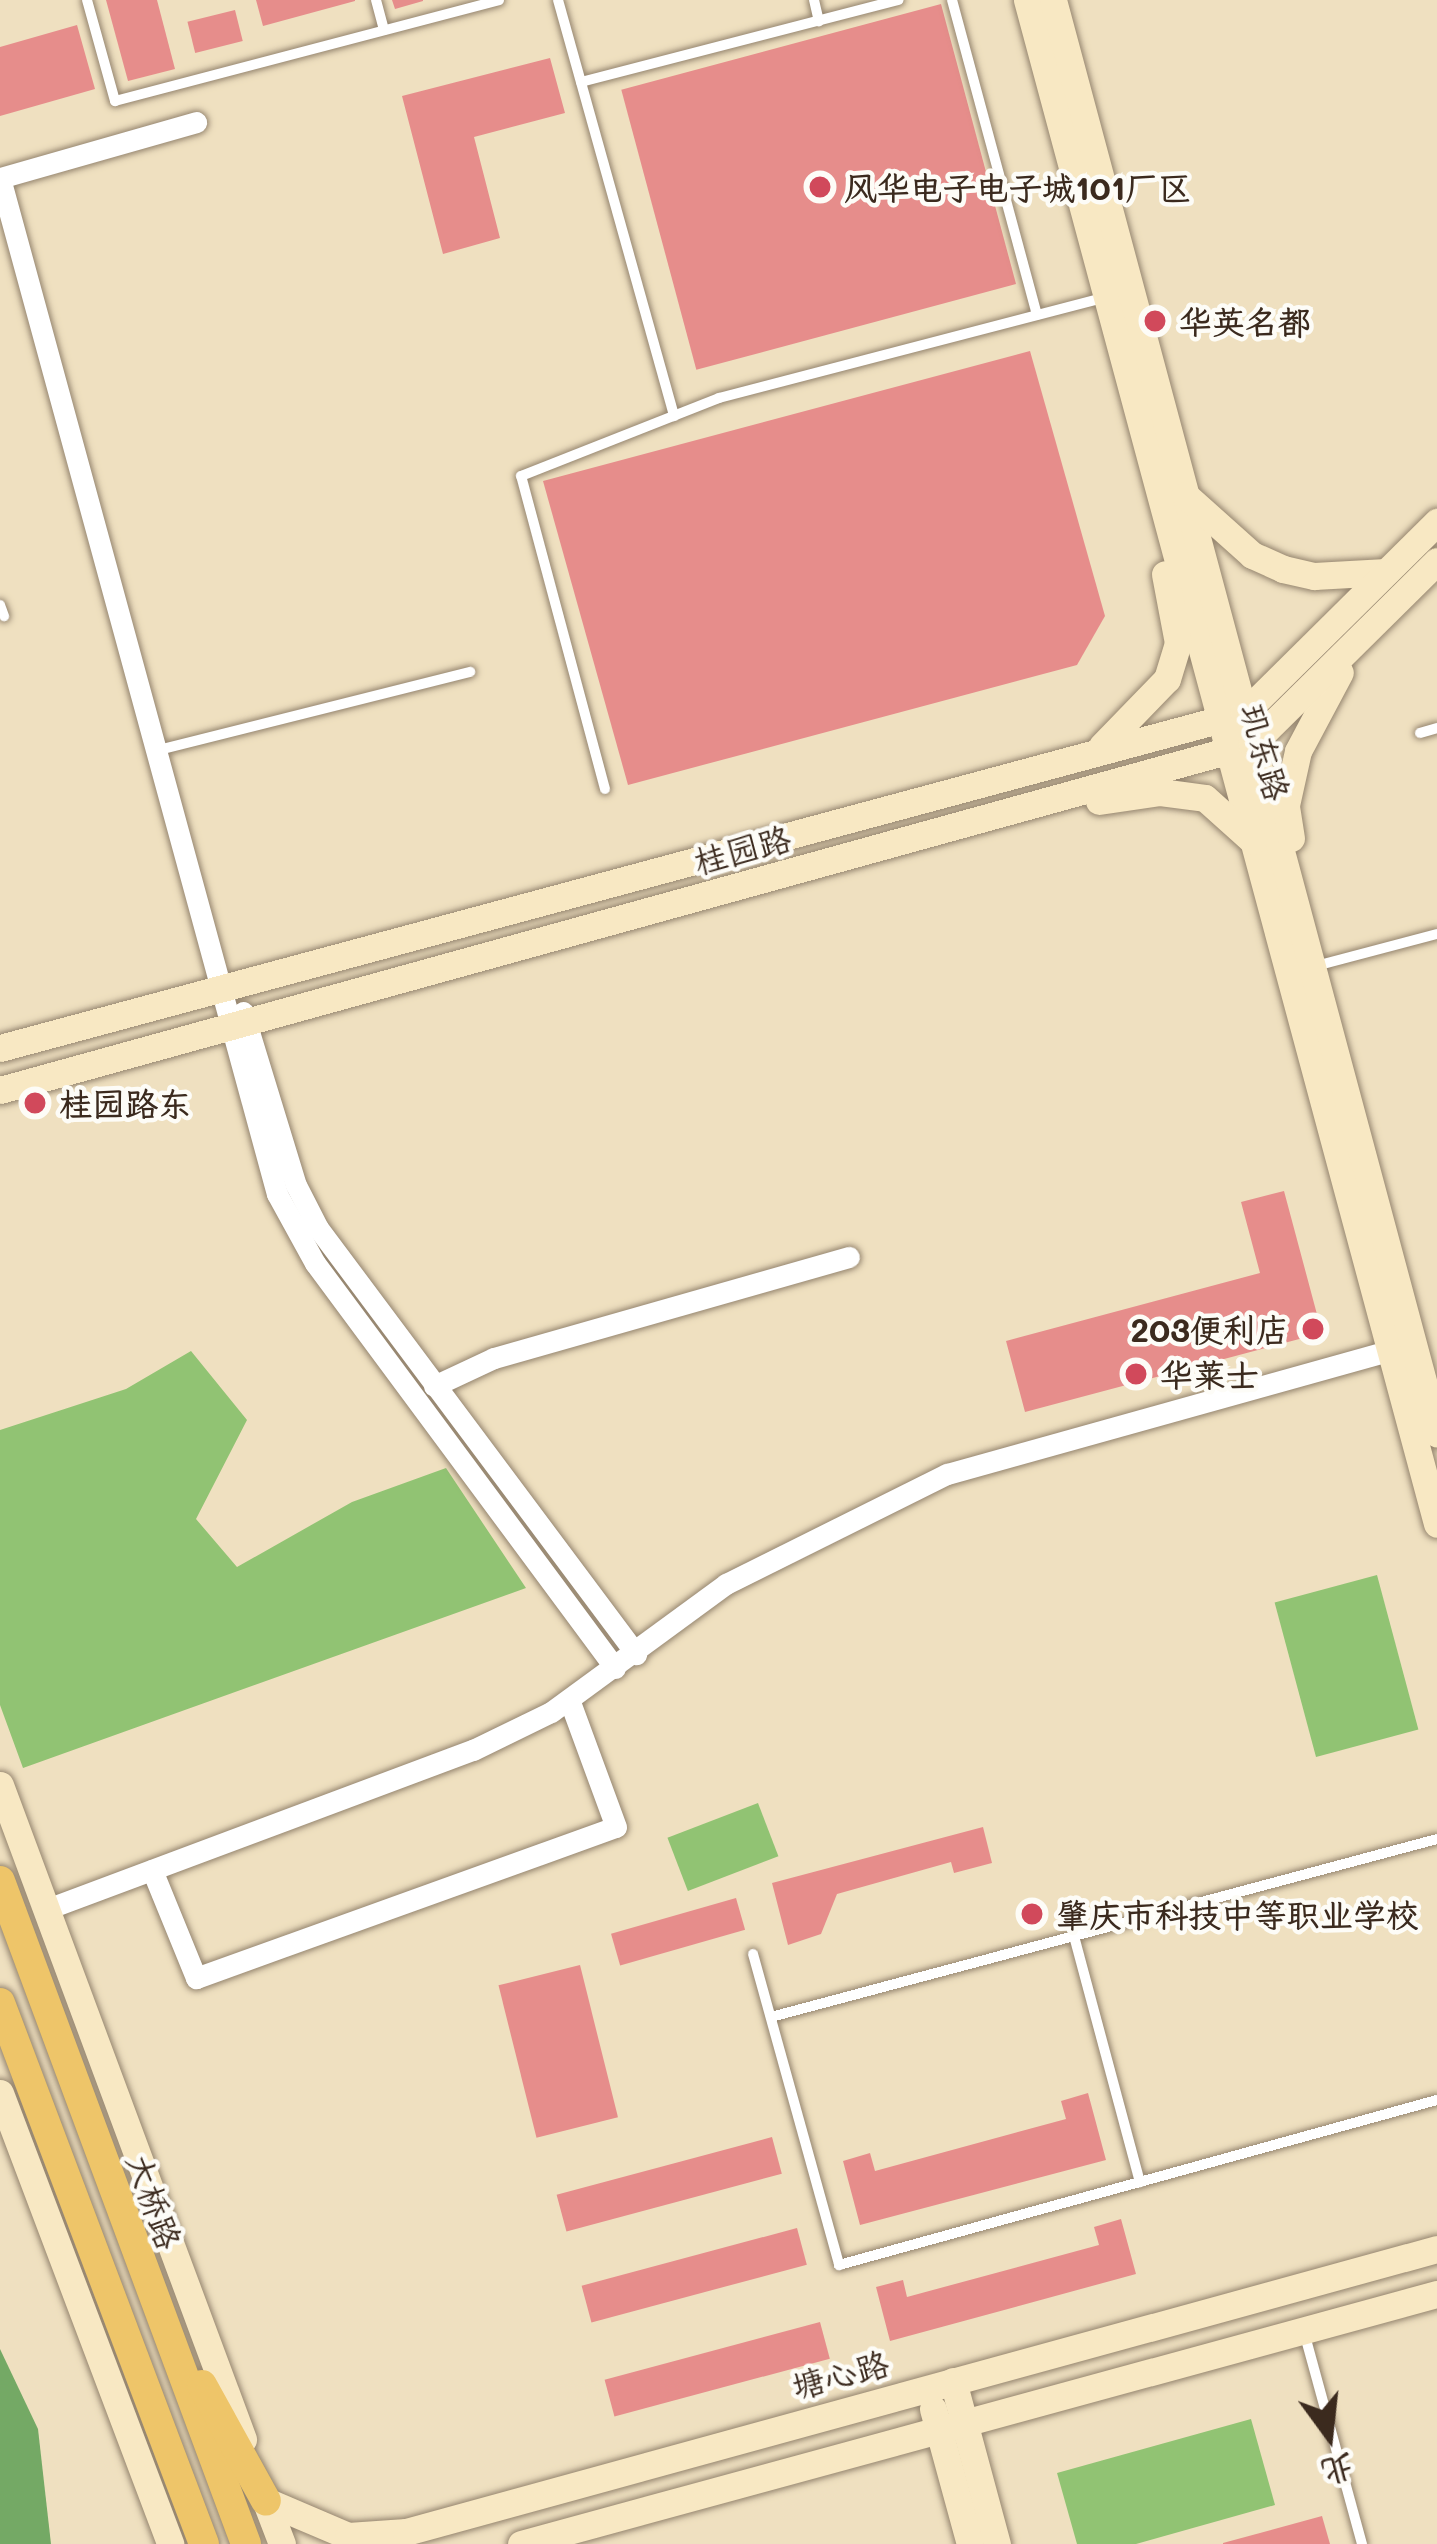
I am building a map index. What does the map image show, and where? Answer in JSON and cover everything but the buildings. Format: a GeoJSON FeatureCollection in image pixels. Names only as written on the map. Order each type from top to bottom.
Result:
{"type":"FeatureCollection","features":[{"type":"Feature","properties":{"kind":"main road","name":"玑东路"},"geometry":{"type":"LineString","coordinates":[[1027,0],[1108,297],[1176,505]]}},
{"type":"Feature","properties":{"kind":"main road","name":"玑东路"},"geometry":{"type":"LineString","coordinates":[[1053,0],[1240,748],[1256,844],[1301,970],[1402,1347],[1437,1524]]}},
{"type":"Feature","properties":{"kind":"main road"},"geometry":{"type":"LineString","coordinates":[[1094,753],[1144,710],[1178,643],[1165,567],[1176,505],[1252,556],[1283,569],[1314,576],[1386,572]]}},
{"type":"Feature","properties":{"kind":"main road"},"geometry":{"type":"LineString","coordinates":[[1232,716],[1436,524]]}},
{"type":"Feature","properties":{"kind":"main road","name":"桂园路"},"geometry":{"type":"LineString","coordinates":[[0,1090],[1240,748],[1437,561]]}},
{"type":"Feature","properties":{"kind":"main road"},"geometry":{"type":"LineString","coordinates":[[1290,884],[1286,805],[1298,751],[1364,633]]}},
{"type":"Feature","properties":{"kind":"main road","name":"桂园路"},"geometry":{"type":"LineString","coordinates":[[0,1048],[1232,716]]}},
{"type":"Feature","properties":{"kind":"main road","name":"玑东路"},"geometry":{"type":"LineString","coordinates":[[1240,748],[1290,884],[1301,970]]}},
{"type":"Feature","properties":{"kind":"main road"},"geometry":{"type":"LineString","coordinates":[[1040,803],[1160,792],[1205,798],[1256,844]]}},
{"type":"Feature","properties":{"kind":"main road","name":"玑东路"},"geometry":{"type":"LineString","coordinates":[[1402,1347],[1437,1433]]}},
{"type":"Feature","properties":{"kind":"main road"},"geometry":{"type":"LineString","coordinates":[[0,1785],[282,2544]]}},
{"type":"Feature","properties":{"kind":"main road","name":"大桥路"},"geometry":{"type":"LineString","coordinates":[[0,1881],[246,2544]]}},
{"type":"Feature","properties":{"kind":"main road"},"geometry":{"type":"LineString","coordinates":[[0,2003],[204,2544]]}},
{"type":"Feature","properties":{"kind":"main road"},"geometry":{"type":"LineString","coordinates":[[0,2038],[28,2078]]}},
{"type":"Feature","properties":{"kind":"main road"},"geometry":{"type":"LineString","coordinates":[[0,2093],[170,2544]]}},
{"type":"Feature","properties":{"kind":"main road","name":"塘心路"},"geometry":{"type":"LineString","coordinates":[[266,2501],[348,2536],[406,2532],[1437,2249]]}},
{"type":"Feature","properties":{"kind":"main road"},"geometry":{"type":"LineString","coordinates":[[151,2293],[266,2501]]}},
{"type":"Feature","properties":{"kind":"main road"},"geometry":{"type":"LineString","coordinates":[[521,2544],[950,2422],[1437,2294]]}},
{"type":"Feature","properties":{"kind":"main road"},"geometry":{"type":"LineString","coordinates":[[940,2384],[970,2544]]}},
{"type":"Feature","properties":{"kind":"main road"},"geometry":{"type":"LineString","coordinates":[[950,2422],[997,2544]]}},
{"type":"Feature","properties":{"kind":"street"},"geometry":{"type":"LineString","coordinates":[[196,122],[0,178],[225,988],[306,1208],[635,1654]]}},
{"type":"Feature","properties":{"kind":"street"},"geometry":{"type":"LineString","coordinates":[[239,1025],[277,1194],[302,1244],[615,1668]]}},
{"type":"Feature","properties":{"kind":"street"},"geometry":{"type":"LineString","coordinates":[[434,1386],[494,1358],[849,1256]]}},
{"type":"Feature","properties":{"kind":"street"},"geometry":{"type":"LineString","coordinates":[[47,1909],[473,1750],[569,1700],[726,1584],[946,1474],[1402,1347]]}},
{"type":"Feature","properties":{"kind":"street"},"geometry":{"type":"LineString","coordinates":[[152,1870],[196,1978],[616,1827],[569,1700]]}},
{"type":"Feature","properties":{"kind":"lane"},"geometry":{"type":"LineString","coordinates":[[87,0],[115,101],[499,0]]}},
{"type":"Feature","properties":{"kind":"lane"},"geometry":{"type":"LineString","coordinates":[[376,0],[384,30]]}},
{"type":"Feature","properties":{"kind":"lane"},"geometry":{"type":"LineString","coordinates":[[558,0],[674,416]]}},
{"type":"Feature","properties":{"kind":"lane"},"geometry":{"type":"LineString","coordinates":[[814,0],[819,21]]}},
{"type":"Feature","properties":{"kind":"lane"},"geometry":{"type":"LineString","coordinates":[[581,82],[899,0]]}},
{"type":"Feature","properties":{"kind":"lane"},"geometry":{"type":"LineString","coordinates":[[952,0],[1037,315]]}},
{"type":"Feature","properties":{"kind":"lane"},"geometry":{"type":"LineString","coordinates":[[605,789],[520,476],[674,416],[1108,297]]}},
{"type":"Feature","properties":{"kind":"lane"},"geometry":{"type":"LineString","coordinates":[[159,750],[470,672]]}},
{"type":"Feature","properties":{"kind":"lane"},"geometry":{"type":"LineString","coordinates":[[1420,733],[1437,728]]}},
{"type":"Feature","properties":{"kind":"lane"},"geometry":{"type":"LineString","coordinates":[[1301,970],[1437,934]]}},
{"type":"Feature","properties":{"kind":"lane"},"geometry":{"type":"LineString","coordinates":[[771,2017],[1437,1839]]}},
{"type":"Feature","properties":{"kind":"lane"},"geometry":{"type":"LineString","coordinates":[[1074,1936],[1140,2182]]}},
{"type":"Feature","properties":{"kind":"lane"},"geometry":{"type":"LineString","coordinates":[[753,1954],[839,2265],[1437,2100]]}},
{"type":"Feature","properties":{"kind":"lane"},"geometry":{"type":"LineString","coordinates":[[1303,2329],[1361,2544]]}},
{"type":"Feature","properties":{"kind":"green space"},"geometry":{"type":"Polygon","coordinates":[[[191,1351],[247,1420],[196,1519],[237,1567],[352,1502],[446,1468],[526,1588],[23,1768],[0,1705],[0,1430],[126,1389],[191,1351]]]}},
{"type":"Feature","properties":{"kind":"green space"},"geometry":{"type":"Polygon","coordinates":[[[1377,1575],[1418,1730],[1316,1757],[1275,1602],[1377,1575]]]}},
{"type":"Feature","properties":{"kind":"green space"},"geometry":{"type":"Polygon","coordinates":[[[758,1803],[778,1856],[688,1891],[667,1838],[758,1803]]]}},
{"type":"Feature","properties":{"kind":"green space"},"geometry":{"type":"Polygon","coordinates":[[[0,2349],[38,2429],[51,2544],[0,2544],[0,2349]]]}},
{"type":"Feature","properties":{"kind":"green space"},"geometry":{"type":"Polygon","coordinates":[[[1251,2419],[1275,2505],[1136,2544],[1077,2544],[1057,2473],[1251,2419]]]}},
{"type":"Feature","properties":{"kind":"place","name":"风华电子电子城101厂区"},"geometry":{"type":"Point","coordinates":[820,187]}},
{"type":"Feature","properties":{"kind":"place","name":"华英名都"},"geometry":{"type":"Point","coordinates":[1155,321]}},
{"type":"Feature","properties":{"kind":"place","name":"桂园路东"},"geometry":{"type":"Point","coordinates":[35,1103]}},
{"type":"Feature","properties":{"kind":"place","name":"203便利店"},"geometry":{"type":"Point","coordinates":[1313,1329]}},
{"type":"Feature","properties":{"kind":"place","name":"华莱士"},"geometry":{"type":"Point","coordinates":[1136,1374]}},
{"type":"Feature","properties":{"kind":"place","name":"肇庆市科技中等职业学校"},"geometry":{"type":"Point","coordinates":[1032,1914]}}]}
